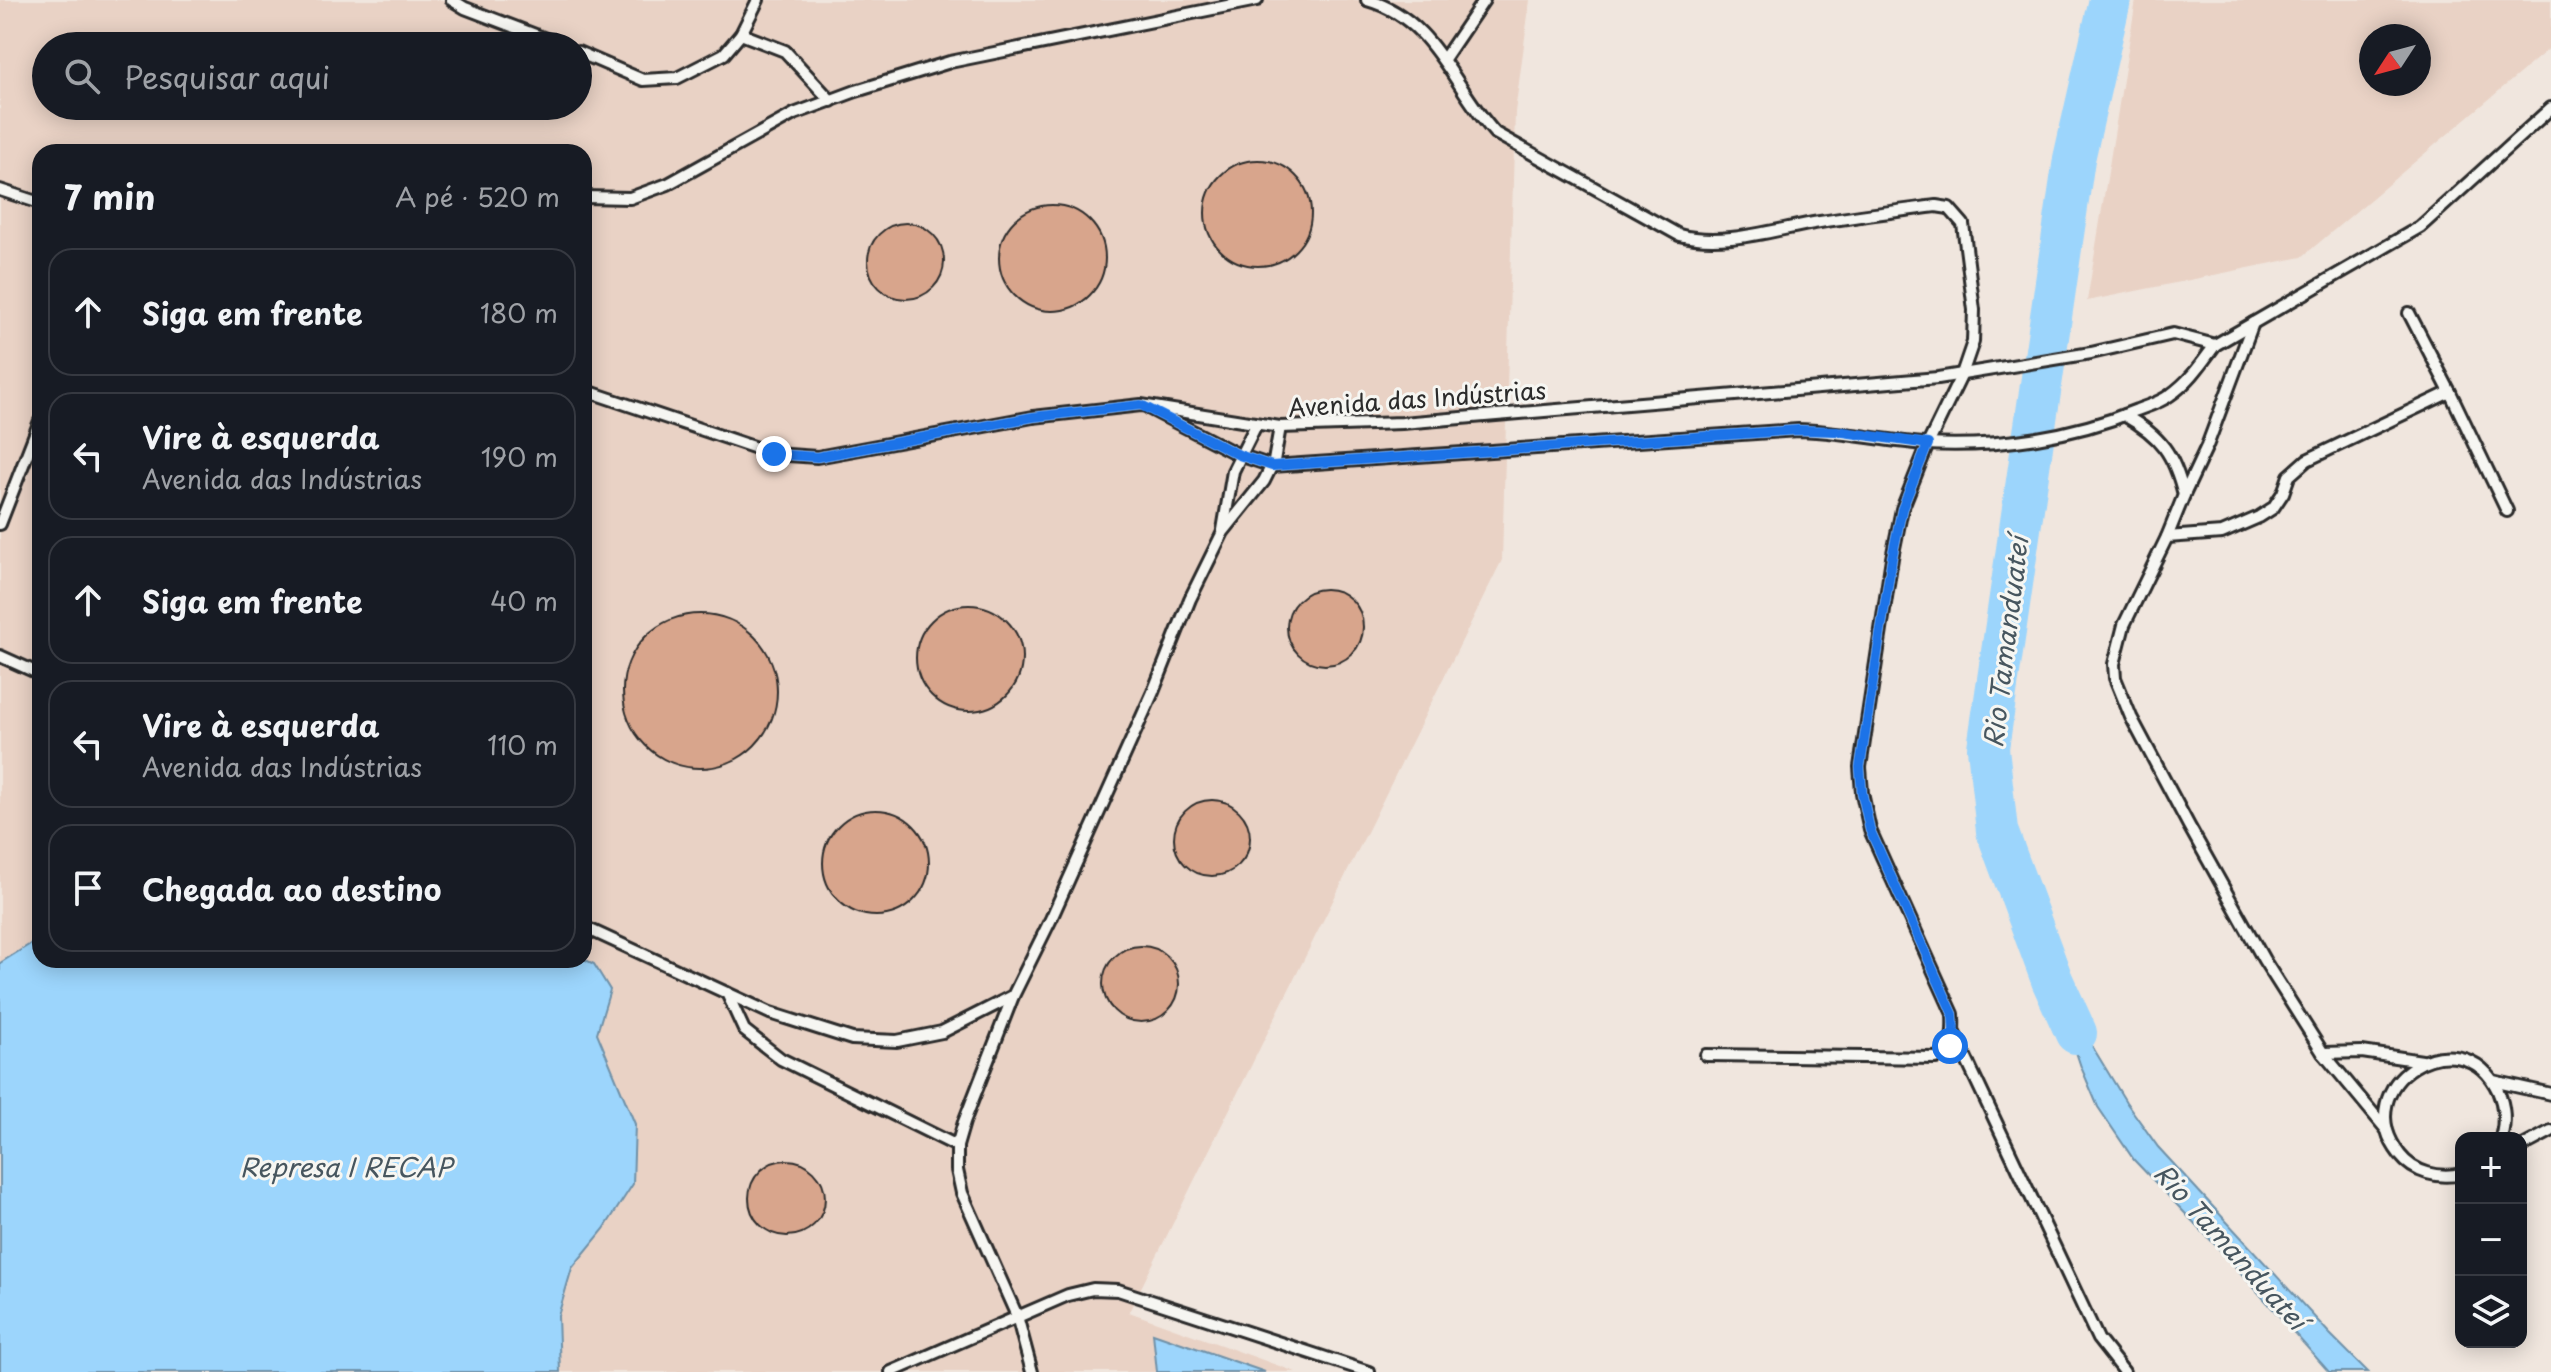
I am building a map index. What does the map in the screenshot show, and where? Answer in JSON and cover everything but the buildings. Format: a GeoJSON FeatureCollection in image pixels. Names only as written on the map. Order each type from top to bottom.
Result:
{"type":"FeatureCollection","features":[{"type":"Feature","properties":{"kind":"lane"},"geometry":{"type":"LineString","coordinates":[[452,0],[528,32]]}},
{"type":"Feature","properties":{"kind":"lane"},"geometry":{"type":"LineString","coordinates":[[592,58],[643,80],[677,78],[724,54],[741,34],[758,0]]}},
{"type":"Feature","properties":{"kind":"lane"},"geometry":{"type":"LineString","coordinates":[[592,197],[630,198],[646,193],[668,184],[794,114],[950,62],[1257,0]]}},
{"type":"Feature","properties":{"kind":"lane"},"geometry":{"type":"LineString","coordinates":[[1367,0],[1411,21],[1444,59],[1495,133],[1679,235],[1698,240],[1718,240],[1936,206],[1949,208],[1963,224],[1974,310],[1973,342],[1902,509],[1860,767],[1870,830],[1953,1014],[1954,1033],[1950,1046],[1936,1058],[1706,1055]]}},
{"type":"Feature","properties":{"kind":"lane"},"geometry":{"type":"LineString","coordinates":[[1444,59],[1484,0]]}},
{"type":"Feature","properties":{"kind":"lane"},"geometry":{"type":"LineString","coordinates":[[741,34],[785,51],[831,101]]}},
{"type":"Feature","properties":{"kind":"lane"},"geometry":{"type":"LineString","coordinates":[[1141,405],[1239,455],[1272,466],[1798,430],[1836,431],[1928,444],[1979,445],[2080,430],[2168,397],[2193,376],[2215,345],[2420,227],[2551,108]]}},
{"type":"Feature","properties":{"kind":"lane"},"geometry":{"type":"LineString","coordinates":[[0,190],[32,200]]}},
{"type":"Feature","properties":{"kind":"lane"},"geometry":{"type":"LineString","coordinates":[[2409,313],[2507,511]]}},
{"type":"Feature","properties":{"kind":"lane"},"geometry":{"type":"LineString","coordinates":[[2253,323],[2207,446],[2124,625],[2116,654],[2115,678],[2131,717],[2237,914],[2323,1053],[2386,1129],[2398,1152],[2417,1170],[2434,1175],[2455,1174]]}},
{"type":"Feature","properties":{"kind":"lane","name":"Avenida das Indústrias"},"geometry":{"type":"LineString","coordinates":[[592,393],[749,447],[794,457],[817,457],[1033,417],[1141,405],[1280,427],[1402,423],[1962,374],[2091,353],[2173,334],[2215,345]]}},
{"type":"Feature","properties":{"kind":"lane"},"geometry":{"type":"LineString","coordinates":[[2167,537],[2222,533],[2259,517],[2273,508],[2289,476],[2307,460],[2450,392]]}},
{"type":"Feature","properties":{"kind":"lane"},"geometry":{"type":"LineString","coordinates":[[2124,415],[2146,428],[2166,450],[2176,465],[2184,495]]}},
{"type":"Feature","properties":{"kind":"lane"},"geometry":{"type":"LineString","coordinates":[[1223,532],[1231,478],[1239,455],[1256,425]]}},
{"type":"Feature","properties":{"kind":"lane"},"geometry":{"type":"LineString","coordinates":[[1032,1372],[1017,1316],[962,1193],[957,1170],[957,1146],[1013,996],[1153,692],[1190,599],[1223,532],[1264,481],[1272,466],[1280,427]]}},
{"type":"Feature","properties":{"kind":"lane"},"geometry":{"type":"LineString","coordinates":[[0,524],[32,442]]}},
{"type":"Feature","properties":{"kind":"lane"},"geometry":{"type":"LineString","coordinates":[[0,656],[32,670]]}},
{"type":"Feature","properties":{"kind":"lane"},"geometry":{"type":"LineString","coordinates":[[592,931],[770,1013],[852,1039],[897,1041],[942,1032],[1013,996]]}},
{"type":"Feature","properties":{"kind":"lane"},"geometry":{"type":"LineString","coordinates":[[727,993],[744,1030],[781,1059],[957,1146]]}},
{"type":"Feature","properties":{"kind":"lane"},"geometry":{"type":"LineString","coordinates":[[1954,1033],[2098,1339],[2124,1372]]}},
{"type":"Feature","properties":{"kind":"lane"},"geometry":{"type":"LineString","coordinates":[[2323,1053],[2362,1052],[2422,1061]]}},
{"type":"Feature","properties":{"kind":"lane"},"geometry":{"type":"LineString","coordinates":[[2386,1129],[2386,1108],[2392,1088],[2405,1072],[2422,1061],[2443,1056],[2463,1059],[2482,1069],[2493,1081],[2504,1104],[2503,1132]]}},
{"type":"Feature","properties":{"kind":"lane"},"geometry":{"type":"LineString","coordinates":[[2493,1081],[2551,1094]]}},
{"type":"Feature","properties":{"kind":"lane"},"geometry":{"type":"LineString","coordinates":[[2527,1144],[2551,1131]]}},
{"type":"Feature","properties":{"kind":"lane"},"geometry":{"type":"LineString","coordinates":[[891,1372],[1068,1295],[1093,1289],[1118,1290],[1369,1372]]}},
{"type":"Feature","properties":{"kind":"shaded area"},"geometry":{"type":"Polygon","coordinates":[[[0,0],[1530,0],[1515,112],[1502,560],[1129,1312],[1296,1372],[0,1372],[0,0]]]}},
{"type":"Feature","properties":{"kind":"shaded area"},"geometry":{"type":"Polygon","coordinates":[[[2136,0],[2551,0],[2551,47],[2302,257],[2087,301],[2136,0]]]}},
{"type":"Feature","properties":{"kind":"water","name":"Represa I RECAP"},"geometry":{"type":"Polygon","coordinates":[[[32,943],[32,968],[592,968],[594,964],[610,990],[597,1033],[635,1124],[633,1184],[604,1229],[572,1268],[558,1316],[560,1372],[0,1372],[0,963],[32,943]]]}},
{"type":"Feature","properties":{"kind":"water"},"geometry":{"type":"Polygon","coordinates":[[[2052,980],[2126,1102],[2158,1147],[2368,1372],[2329,1372],[2224,1254],[2134,1160],[2098,1107],[2052,980]]]}},
{"type":"Feature","properties":{"kind":"water"},"geometry":{"type":"Polygon","coordinates":[[[1153,1333],[1265,1372],[1157,1372],[1153,1333]]]}},
{"type":"Feature","properties":{"kind":"waterway","name":"Rio Tamanduateí"},"geometry":{"type":"LineString","coordinates":[[2076,1033],[2052,980],[1997,831],[1988,748],[2074,159],[2110,0]]}},
{"type":"Feature","properties":{"kind":"route"},"geometry":{"type":"LineString","coordinates":[[774,454],[817,457],[1033,417],[1141,405],[1239,455],[1272,466],[1798,430],[1836,431],[1928,444],[1902,509],[1860,767],[1870,830],[1953,1014],[1954,1033],[1950,1046]]}}]}
